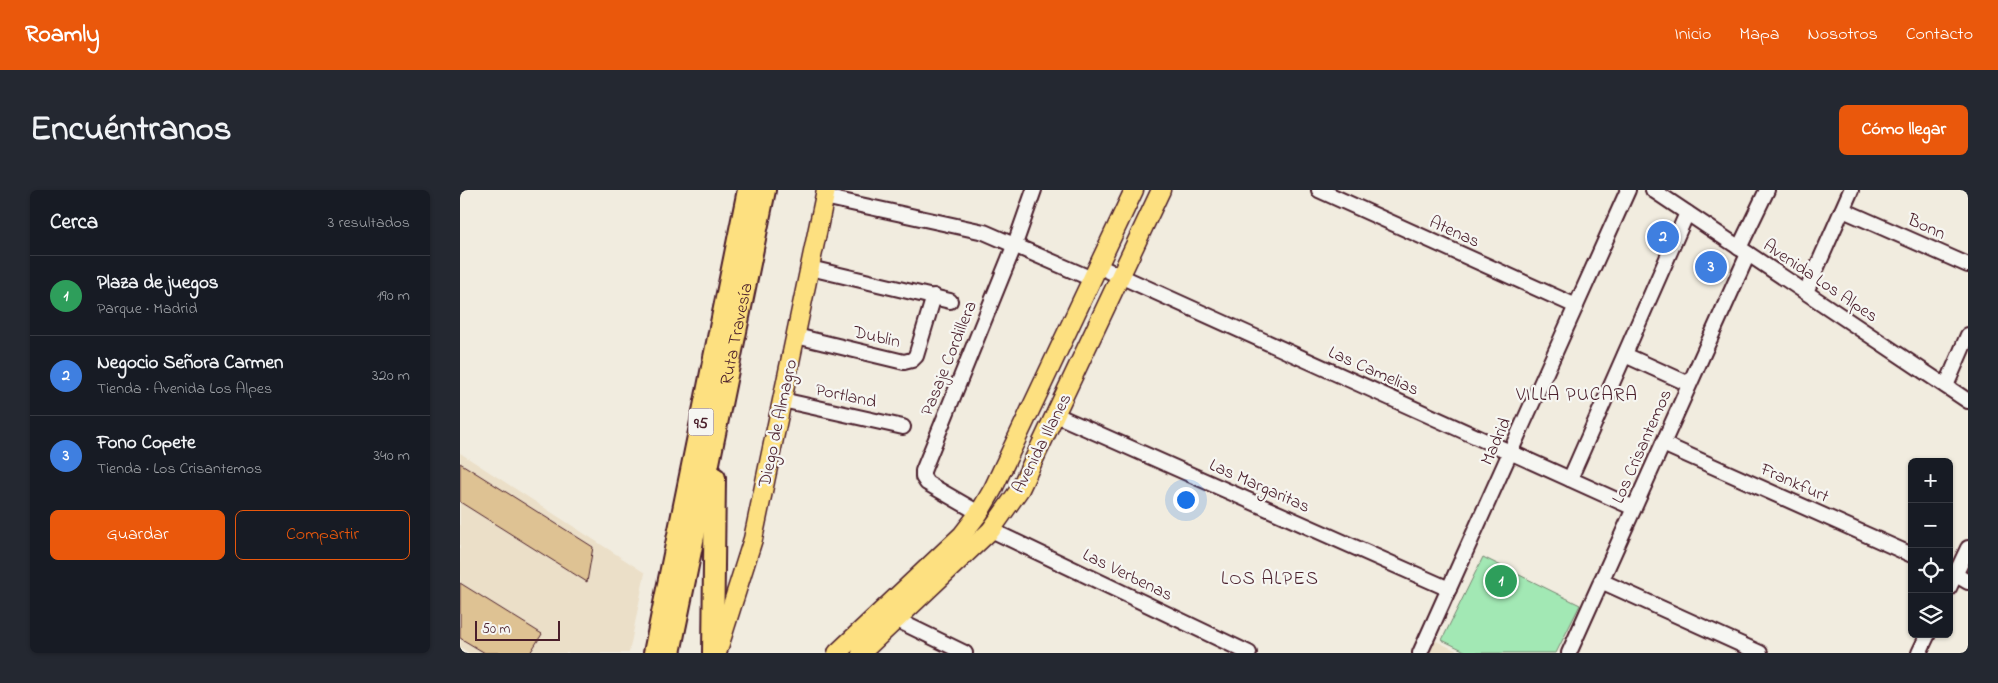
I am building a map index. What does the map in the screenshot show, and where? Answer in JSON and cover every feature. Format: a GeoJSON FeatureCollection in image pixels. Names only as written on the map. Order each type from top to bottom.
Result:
{"type":"FeatureCollection","features":[{"type":"Feature","properties":{"kind":"highway","name":"Ruta Travesía"},"geometry":{"type":"LineString","coordinates":[[654,653],[748,190]]}},
{"type":"Feature","properties":{"kind":"highway","name":"Ruta Travesía"},"geometry":{"type":"LineString","coordinates":[[670,653],[765,190]]}},
{"type":"Feature","properties":{"kind":"highway"},"geometry":{"type":"LineString","coordinates":[[714,653],[717,424]]}},
{"type":"Feature","properties":{"kind":"main road","name":"Avenida Illanes"},"geometry":{"type":"LineString","coordinates":[[837,653],[954,544],[979,513],[998,480],[1134,190]]}},
{"type":"Feature","properties":{"kind":"main road","name":"Avenida Illanes"},"geometry":{"type":"LineString","coordinates":[[861,653],[991,530],[1020,489],[1161,190]]}},
{"type":"Feature","properties":{"kind":"main road","name":"Diego de Almagro"},"geometry":{"type":"LineString","coordinates":[[717,653],[754,539],[825,194]]}},
{"type":"Feature","properties":{"kind":"street","name":"Pasaje Cordillera"},"geometry":{"type":"LineString","coordinates":[[979,513],[926,483],[923,471],[1015,244],[1034,190]]}},
{"type":"Feature","properties":{"kind":"street","name":"Atenas"},"geometry":{"type":"LineString","coordinates":[[1319,190],[1576,306]]}},
{"type":"Feature","properties":{"kind":"street","name":"Madrid"},"geometry":{"type":"LineString","coordinates":[[1420,653],[1628,190]]}},
{"type":"Feature","properties":{"kind":"street","name":"Avenida Los Alpes"},"geometry":{"type":"LineString","coordinates":[[1653,190],[1668,194],[1687,213],[1968,401]]}},
{"type":"Feature","properties":{"kind":"street","name":"Los Crisantemos"},"geometry":{"type":"LineString","coordinates":[[1569,653],[1689,384],[1768,190]]}},
{"type":"Feature","properties":{"kind":"street"},"geometry":{"type":"LineString","coordinates":[[1806,292],[1851,190]]}},
{"type":"Feature","properties":{"kind":"street","name":"Las Camelias"},"geometry":{"type":"LineString","coordinates":[[825,194],[984,232],[1095,273],[1121,277],[1634,508]]}},
{"type":"Feature","properties":{"kind":"street","name":"Bonn"},"geometry":{"type":"LineString","coordinates":[[1843,210],[1968,265]]}},
{"type":"Feature","properties":{"kind":"street"},"geometry":{"type":"LineString","coordinates":[[1570,479],[1687,213]]}},
{"type":"Feature","properties":{"kind":"street"},"geometry":{"type":"LineString","coordinates":[[810,268],[950,301]]}},
{"type":"Feature","properties":{"kind":"street","name":"Dublin"},"geometry":{"type":"LineString","coordinates":[[796,336],[904,362],[912,360],[916,356],[934,296]]}},
{"type":"Feature","properties":{"kind":"street"},"geometry":{"type":"LineString","coordinates":[[1946,386],[1968,335]]}},
{"type":"Feature","properties":{"kind":"street"},"geometry":{"type":"LineString","coordinates":[[1624,355],[1689,384]]}},
{"type":"Feature","properties":{"kind":"street","name":"Portland"},"geometry":{"type":"LineString","coordinates":[[782,400],[903,426]]}},
{"type":"Feature","properties":{"kind":"street","name":"Las Margaritas"},"geometry":{"type":"LineString","coordinates":[[1056,415],[1449,589]]}},
{"type":"Feature","properties":{"kind":"street","name":"Frankfurt"},"geometry":{"type":"LineString","coordinates":[[1663,444],[1908,553]]}},
{"type":"Feature","properties":{"kind":"street","name":"Las Verbenas"},"geometry":{"type":"LineString","coordinates":[[991,530],[1244,652]]}},
{"type":"Feature","properties":{"kind":"street"},"geometry":{"type":"LineString","coordinates":[[1953,571],[1968,548]]}},
{"type":"Feature","properties":{"kind":"street"},"geometry":{"type":"LineString","coordinates":[[1953,574],[1968,582]]}},
{"type":"Feature","properties":{"kind":"street"},"geometry":{"type":"LineString","coordinates":[[1601,582],[1760,653]]}},
{"type":"Feature","properties":{"kind":"street"},"geometry":{"type":"LineString","coordinates":[[897,620],[965,653]]}},
{"type":"Feature","properties":{"kind":"street"},"geometry":{"type":"LineString","coordinates":[[1919,653],[1926,638]]}},
{"type":"Feature","properties":{"kind":"shaded area"},"geometry":{"type":"Polygon","coordinates":[[[460,453],[645,573],[629,653],[469,653],[460,647],[460,453]]]}},
{"type":"Feature","properties":{"kind":"shaded area"},"geometry":{"type":"Polygon","coordinates":[[[1434,640],[1461,653],[1428,653],[1434,640]]]}},
{"type":"Feature","properties":{"kind":"green space"},"geometry":{"type":"Polygon","coordinates":[[[1483,557],[1580,605],[1556,653],[1469,653],[1442,640],[1483,557]]]}},
{"type":"Feature","properties":{"kind":"building"},"geometry":{"type":"Polygon","coordinates":[[[1658,229],[1673,235],[1668,245],[1653,238],[1658,229]]]}},
{"type":"Feature","properties":{"kind":"building"},"geometry":{"type":"Polygon","coordinates":[[[1704,257],[1723,267],[1717,278],[1699,268],[1704,257]]]}},
{"type":"Feature","properties":{"kind":"building"},"geometry":{"type":"Polygon","coordinates":[[[460,463],[593,547],[587,582],[460,502],[460,463]]]}},
{"type":"Feature","properties":{"kind":"building"},"geometry":{"type":"Polygon","coordinates":[[[460,583],[542,634],[530,653],[485,653],[460,638],[460,583]]]}},
{"type":"Feature","properties":{"kind":"place","name":"Negocio Señora Carmen"},"geometry":{"type":"Point","coordinates":[1663,237]}},
{"type":"Feature","properties":{"kind":"place","name":"Fono Copete"},"geometry":{"type":"Point","coordinates":[1711,267]}},
{"type":"Feature","properties":{"kind":"place","name":"Plaza de juegos"},"geometry":{"type":"Point","coordinates":[1501,581]}},
{"type":"Feature","properties":{"kind":"district","name":"VILLA PUCARA"},"geometry":{"type":"Point","coordinates":[1577,393]}},
{"type":"Feature","properties":{"kind":"district","name":"LOS ALPES"},"geometry":{"type":"Point","coordinates":[1270,577]}}]}
